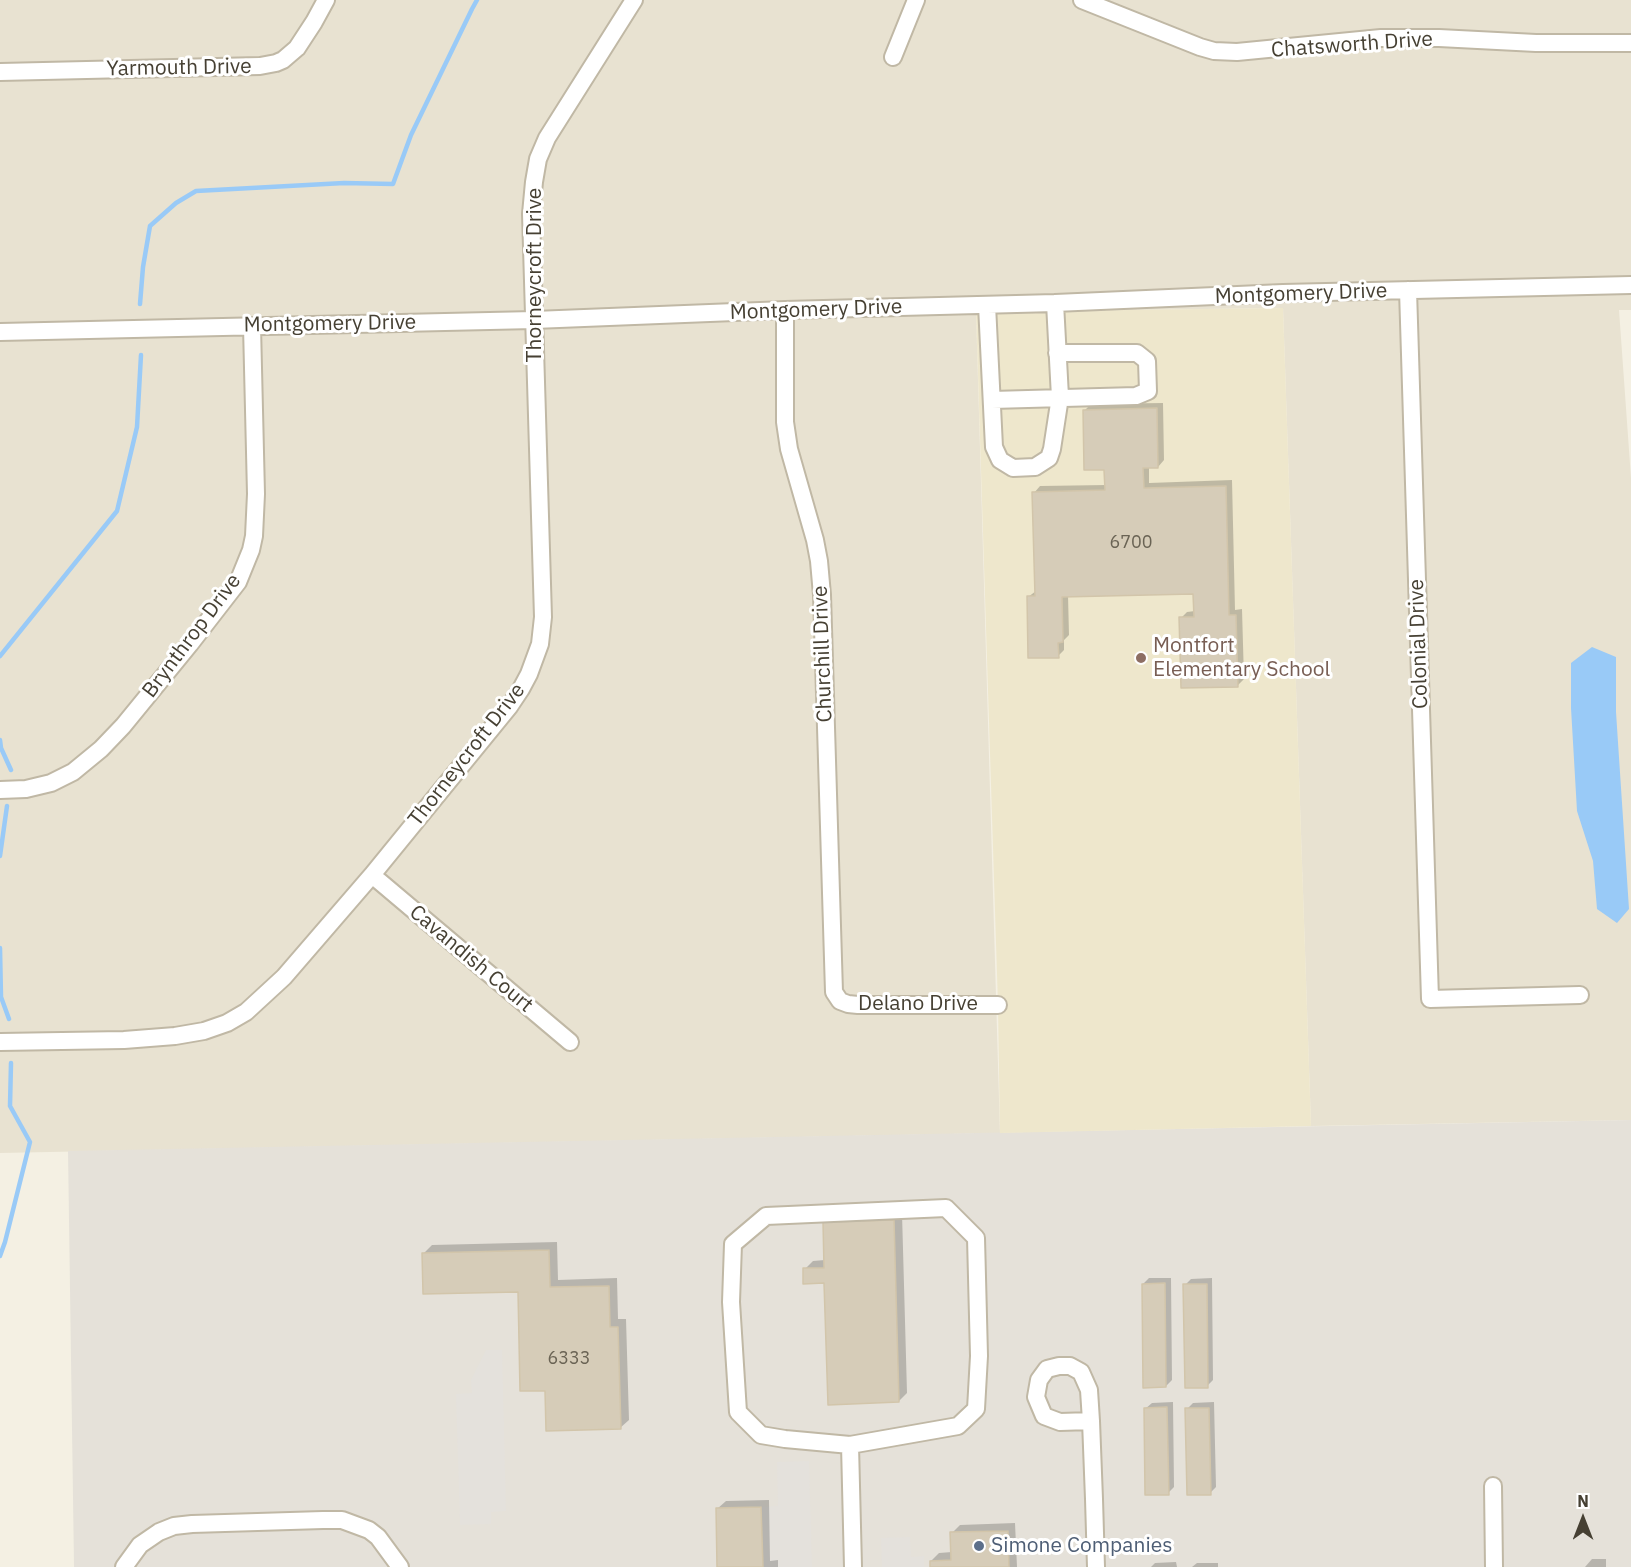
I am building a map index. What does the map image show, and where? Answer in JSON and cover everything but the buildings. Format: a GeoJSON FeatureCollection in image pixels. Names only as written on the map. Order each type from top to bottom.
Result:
{"type":"FeatureCollection","features":[{"type":"Feature","properties":{"kind":"street","name":"Yarmouth Drive"},"geometry":{"type":"LineString","coordinates":[[0,72],[260,66],[276,63],[283,60],[301,43],[326,0]]}},
{"type":"Feature","properties":{"kind":"street","name":"Thorneycroft Drive"},"geometry":{"type":"LineString","coordinates":[[0,1042],[124,1040],[175,1036],[204,1031],[227,1023],[246,1012],[284,977],[372,875],[509,707],[529,674],[540,644],[543,617],[531,214],[538,159],[560,116],[634,0]]}},
{"type":"Feature","properties":{"kind":"street"},"geometry":{"type":"LineString","coordinates":[[892,57],[916,0]]}},
{"type":"Feature","properties":{"kind":"street","name":"Chatsworth Drive"},"geometry":{"type":"LineString","coordinates":[[1082,0],[1214,51],[1237,52],[1381,38],[1439,38],[1536,43],[1631,43]]}},
{"type":"Feature","properties":{"kind":"street","name":"Montgomery Drive"},"geometry":{"type":"LineString","coordinates":[[0,332],[534,320],[1283,293],[1631,285]]}},
{"type":"Feature","properties":{"kind":"street","name":"Colonial Drive"},"geometry":{"type":"LineString","coordinates":[[1408,290],[1430,999],[1580,995]]}},
{"type":"Feature","properties":{"kind":"street"},"geometry":{"type":"LineString","coordinates":[[987,305],[994,447],[1000,459],[1013,468],[1035,467],[1049,458],[1059,397],[1055,303]]}},
{"type":"Feature","properties":{"kind":"street","name":"Churchill Drive"},"geometry":{"type":"LineString","coordinates":[[785,310],[785,422],[789,449],[815,540],[822,595],[833,986],[840,1001]]}},
{"type":"Feature","properties":{"kind":"street","name":"Brynthrop Drive"},"geometry":{"type":"LineString","coordinates":[[0,790],[26,789],[51,783],[73,772],[101,749],[123,726],[238,582],[254,536],[256,494],[252,326]]}},
{"type":"Feature","properties":{"kind":"street"},"geometry":{"type":"LineString","coordinates":[[992,400],[1136,396],[1148,391],[1147,361],[1137,353],[1057,353]]}},
{"type":"Feature","properties":{"kind":"street","name":"Cavandish Court"},"geometry":{"type":"LineString","coordinates":[[372,875],[570,1042]]}},
{"type":"Feature","properties":{"kind":"street","name":"Delano Drive"},"geometry":{"type":"LineString","coordinates":[[840,1001],[858,1005],[998,1005]]}},
{"type":"Feature","properties":{"kind":"street"},"geometry":{"type":"LineString","coordinates":[[946,1208],[976,1238],[979,1356],[976,1409],[958,1426],[850,1445],[785,1439],[761,1434],[738,1412],[730,1302],[733,1244],[766,1216],[946,1208]]}},
{"type":"Feature","properties":{"kind":"street"},"geometry":{"type":"LineString","coordinates":[[1091,1422],[1096,1567]]}},
{"type":"Feature","properties":{"kind":"street"},"geometry":{"type":"LineString","coordinates":[[850,1445],[853,1567]]}},
{"type":"Feature","properties":{"kind":"street"},"geometry":{"type":"LineString","coordinates":[[1492,1486],[1494,1567]]}},
{"type":"Feature","properties":{"kind":"street"},"geometry":{"type":"LineString","coordinates":[[124,1567],[140,1545],[159,1532],[174,1526],[323,1520],[342,1520],[369,1530],[378,1537],[400,1567]]}},
{"type":"Feature","properties":{"kind":"shaded area"},"geometry":{"type":"Polygon","coordinates":[[[0,0],[1631,0],[1631,310],[1619,310],[1631,478],[1631,1120],[1311,1126],[1283,308],[976,312],[1000,1133],[0,1153],[0,0]]]}},
{"type":"Feature","properties":{"kind":"shaded area","name":"Montfort Elementary School"},"geometry":{"type":"Polygon","coordinates":[[[1283,308],[1311,1126],[1000,1133],[976,312],[1283,308]]]}},
{"type":"Feature","properties":{"kind":"shaded area"},"geometry":{"type":"Polygon","coordinates":[[[1631,1120],[1631,1567],[74,1567],[68,1151],[1631,1120]]]}},
{"type":"Feature","properties":{"kind":"shaded area"},"geometry":{"type":"Polygon","coordinates":[[[486,1350],[502,1350],[506,1511],[491,1512],[491,1524],[460,1525],[456,1394],[472,1393],[471,1380],[486,1350]]]}},
{"type":"Feature","properties":{"kind":"shaded area"},"geometry":{"type":"Polygon","coordinates":[[[809,1461],[812,1567],[764,1567],[762,1507],[778,1506],[777,1462],[809,1461]]]}},
{"type":"Feature","properties":{"kind":"shaded area"},"geometry":{"type":"Polygon","coordinates":[[[910,1537],[911,1557],[924,1556],[924,1567],[882,1567],[881,1538],[910,1537]]]}},
{"type":"Feature","properties":{"kind":"water"},"geometry":{"type":"Polygon","coordinates":[[[1592,647],[1616,657],[1616,712],[1629,909],[1617,923],[1597,909],[1593,861],[1577,811],[1571,708],[1571,663],[1592,647]]]}},
{"type":"Feature","properties":{"kind":"waterway"},"geometry":{"type":"LineString","coordinates":[[140,304],[150,226],[176,203],[196,191],[344,183],[393,184],[411,135],[477,0]]}},
{"type":"Feature","properties":{"kind":"waterway"},"geometry":{"type":"LineString","coordinates":[[0,656],[117,511],[137,427],[141,355]]}},
{"type":"Feature","properties":{"kind":"waterway"},"geometry":{"type":"LineString","coordinates":[[0,740],[1,748],[11,770]]}},
{"type":"Feature","properties":{"kind":"waterway"},"geometry":{"type":"LineString","coordinates":[[0,856],[7,806]]}},
{"type":"Feature","properties":{"kind":"waterway"},"geometry":{"type":"LineString","coordinates":[[0,948],[1,997],[9,1019]]}},
{"type":"Feature","properties":{"kind":"waterway"},"geometry":{"type":"LineString","coordinates":[[0,1256],[30,1142],[10,1106],[11,1063]]}},
{"type":"Feature","properties":{"kind":"place","name":"Montfort Elementary School"},"geometry":{"type":"Point","coordinates":[1141,658]}},
{"type":"Feature","properties":{"kind":"place","name":"Simone Companies"},"geometry":{"type":"Point","coordinates":[979,1546]}}]}
